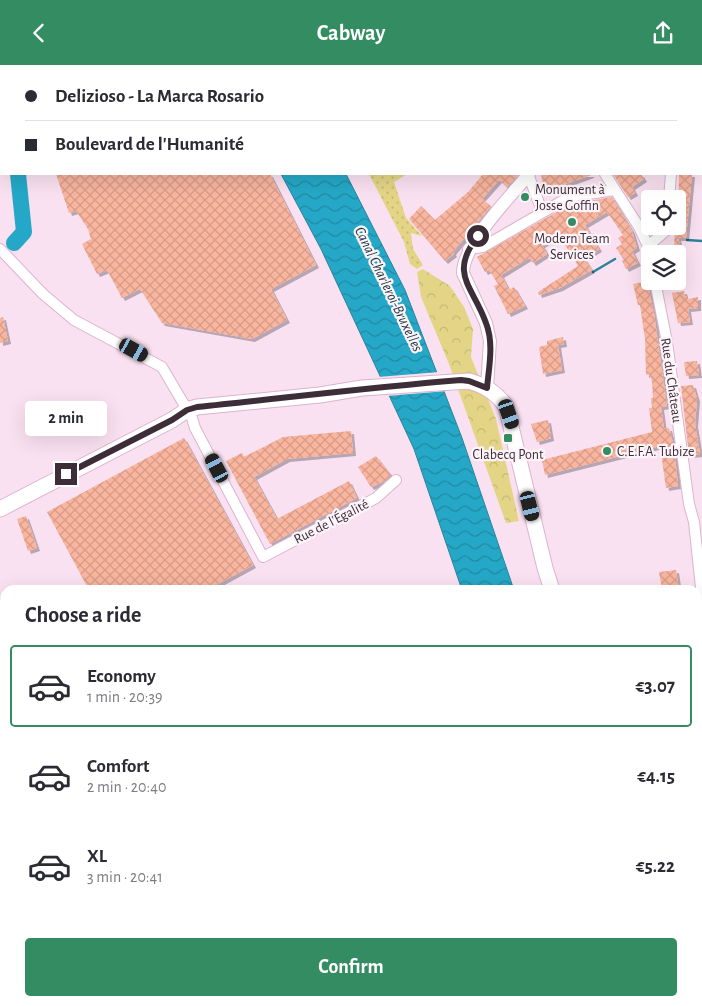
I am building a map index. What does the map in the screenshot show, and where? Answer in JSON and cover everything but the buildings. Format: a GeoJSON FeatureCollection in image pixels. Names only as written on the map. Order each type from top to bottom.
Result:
{"type":"FeatureCollection","features":[{"type":"Feature","properties":{"kind":"main road"},"geometry":{"type":"LineString","coordinates":[[0,509],[43,485],[159,427],[187,410],[197,407],[320,395],[362,388],[461,380],[469,381],[497,394],[506,406],[550,585]]}},
{"type":"Feature","properties":{"kind":"street"},"geometry":{"type":"LineString","coordinates":[[487,388],[490,341],[486,323],[463,273],[468,249],[528,175]]}},
{"type":"Feature","properties":{"kind":"street"},"geometry":{"type":"LineString","coordinates":[[529,175],[542,211]]}},
{"type":"Feature","properties":{"kind":"street"},"geometry":{"type":"LineString","coordinates":[[606,175],[640,227],[648,245],[660,235]]}},
{"type":"Feature","properties":{"kind":"street"},"geometry":{"type":"LineString","coordinates":[[670,190],[671,175]]}},
{"type":"Feature","properties":{"kind":"street"},"geometry":{"type":"LineString","coordinates":[[468,249],[483,247],[569,197],[614,189]]}},
{"type":"Feature","properties":{"kind":"street"},"geometry":{"type":"LineString","coordinates":[[0,249],[44,294],[74,319],[162,367],[187,410]]}},
{"type":"Feature","properties":{"kind":"street","name":"Rue du Château"},"geometry":{"type":"LineString","coordinates":[[657,290],[689,504],[698,521],[701,585]]}},
{"type":"Feature","properties":{"kind":"street","name":"Rue de l'Égalité"},"geometry":{"type":"LineString","coordinates":[[187,410],[263,557],[376,498],[396,480]]}},
{"type":"Feature","properties":{"kind":"green space"},"geometry":{"type":"Polygon","coordinates":[[[370,175],[405,175],[394,182],[406,218],[422,236],[411,233],[413,249],[423,265],[417,269],[410,264],[404,242],[370,175]]]}},
{"type":"Feature","properties":{"kind":"green space"},"geometry":{"type":"Polygon","coordinates":[[[423,269],[450,286],[464,307],[473,329],[471,357],[496,419],[519,521],[506,523],[449,364],[421,297],[417,272],[423,269]]]}},
{"type":"Feature","properties":{"kind":"water","name":"Canal Charleroi-Bruxelles"},"geometry":{"type":"Polygon","coordinates":[[[282,175],[347,175],[405,290],[462,438],[512,585],[460,585],[414,449],[321,249],[282,175]]]}},
{"type":"Feature","properties":{"kind":"pier"},"geometry":{"type":"Polygon","coordinates":[[[439,372],[447,391],[387,396],[378,377],[439,372]]]}},
{"type":"Feature","properties":{"kind":"waterway"},"geometry":{"type":"LineString","coordinates":[[14,243],[24,232],[18,175]]}},
{"type":"Feature","properties":{"kind":"waterway"},"geometry":{"type":"LineString","coordinates":[[687,240],[702,241]]}},
{"type":"Feature","properties":{"kind":"waterway"},"geometry":{"type":"LineString","coordinates":[[593,272],[615,259]]}},
{"type":"Feature","properties":{"kind":"place","name":"Monument à Josse Goffin"},"geometry":{"type":"Point","coordinates":[525,197]}},
{"type":"Feature","properties":{"kind":"place","name":"Modern Team Services"},"geometry":{"type":"Point","coordinates":[572,222]}},
{"type":"Feature","properties":{"kind":"place","name":"Clabecq Pont"},"geometry":{"type":"Point","coordinates":[508,438]}},
{"type":"Feature","properties":{"kind":"place","name":"C.E.F.A. Tubize"},"geometry":{"type":"Point","coordinates":[607,451]}},
{"type":"Feature","properties":{"kind":"route"},"geometry":{"type":"LineString","coordinates":[[66,474],[172,420],[187,410],[197,407],[320,395],[362,388],[461,380],[487,388],[490,341],[486,323],[463,273],[463,265],[468,249],[478,236]]}}]}
